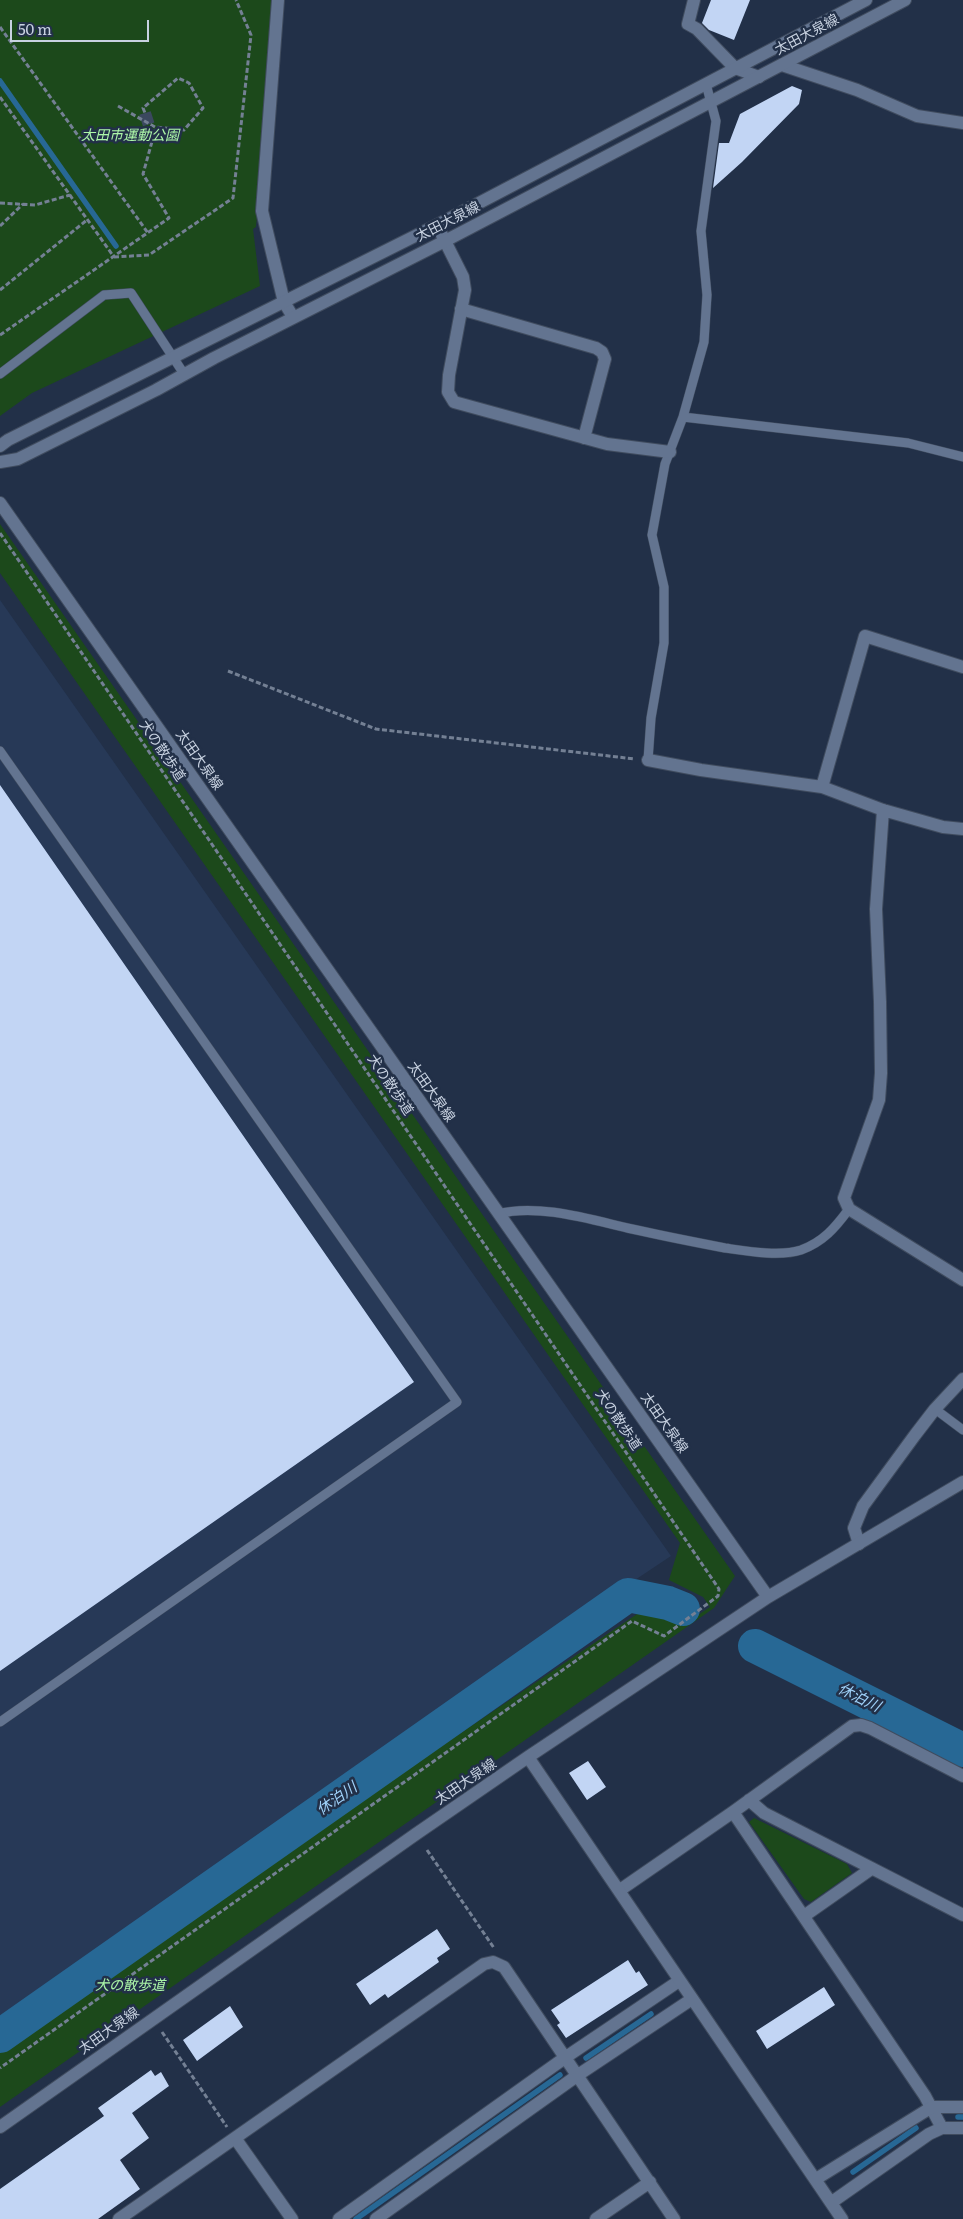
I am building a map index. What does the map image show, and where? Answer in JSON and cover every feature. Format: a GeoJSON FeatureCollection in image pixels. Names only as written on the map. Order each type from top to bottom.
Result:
{"type":"FeatureCollection","features":[{"type":"Feature","properties":{"kind":"street"},"geometry":{"type":"LineString","coordinates":[[278,0],[262,211],[284,302],[293,318]]}},
{"type":"Feature","properties":{"kind":"street"},"geometry":{"type":"LineString","coordinates":[[694,0],[688,24],[697,29],[735,68],[759,77]]}},
{"type":"Feature","properties":{"kind":"street","name":"太田大泉線"},"geometry":{"type":"LineString","coordinates":[[0,446],[8,440],[172,357],[437,225],[866,0]]}},
{"type":"Feature","properties":{"kind":"street","name":"太田大泉線"},"geometry":{"type":"LineString","coordinates":[[0,462],[18,459],[445,241],[905,0]]}},
{"type":"Feature","properties":{"kind":"street"},"geometry":{"type":"LineString","coordinates":[[782,65],[857,90],[917,116],[963,123]]}},
{"type":"Feature","properties":{"kind":"street"},"geometry":{"type":"LineString","coordinates":[[437,225],[463,277],[465,290],[449,376],[448,392],[454,402],[607,444],[670,452]]}},
{"type":"Feature","properties":{"kind":"street"},"geometry":{"type":"LineString","coordinates":[[461,309],[596,348],[602,352],[605,359],[584,438]]}},
{"type":"Feature","properties":{"kind":"street","name":"太田大泉線"},"geometry":{"type":"LineString","coordinates":[[0,503],[768,1597],[416,1834],[0,2127]]}},
{"type":"Feature","properties":{"kind":"street"},"geometry":{"type":"LineString","coordinates":[[822,786],[865,636],[963,667]]}},
{"type":"Feature","properties":{"kind":"street"},"geometry":{"type":"LineString","coordinates":[[648,760],[701,770],[822,786],[883,810],[943,827],[963,829]]}},
{"type":"Feature","properties":{"kind":"street"},"geometry":{"type":"LineString","coordinates":[[883,810],[876,909],[880,1002],[880,1091],[879,1100],[844,1198],[849,1209],[963,1280]]}},
{"type":"Feature","properties":{"kind":"street"},"geometry":{"type":"LineString","coordinates":[[859,1544],[854,1528],[857,1517],[935,1409],[963,1380]]}},
{"type":"Feature","properties":{"kind":"street"},"geometry":{"type":"LineString","coordinates":[[768,1597],[963,1482]]}},
{"type":"Feature","properties":{"kind":"street"},"geometry":{"type":"LineString","coordinates":[[620,1890],[750,1800],[852,1726],[861,1725],[870,1728],[963,1776]]}},
{"type":"Feature","properties":{"kind":"street"},"geometry":{"type":"LineString","coordinates":[[528,1757],[842,2219]]}},
{"type":"Feature","properties":{"kind":"street"},"geometry":{"type":"LineString","coordinates":[[750,1800],[764,1814],[963,1915]]}},
{"type":"Feature","properties":{"kind":"street"},"geometry":{"type":"LineString","coordinates":[[733,1812],[932,2107],[942,2128]]}},
{"type":"Feature","properties":{"kind":"street"},"geometry":{"type":"LineString","coordinates":[[804,1916],[871,1869]]}},
{"type":"Feature","properties":{"kind":"street"},"geometry":{"type":"LineString","coordinates":[[119,2219],[484,1964],[493,1962],[504,1967],[674,2219]]}},
{"type":"Feature","properties":{"kind":"street"},"geometry":{"type":"LineString","coordinates":[[339,2219],[566,2058],[679,1981]]}},
{"type":"Feature","properties":{"kind":"street"},"geometry":{"type":"LineString","coordinates":[[376,2219],[578,2075],[692,1999]]}},
{"type":"Feature","properties":{"kind":"street"},"geometry":{"type":"LineString","coordinates":[[816,2179],[932,2107],[963,2107]]}},
{"type":"Feature","properties":{"kind":"street"},"geometry":{"type":"LineString","coordinates":[[832,2202],[929,2134],[942,2128],[963,2128]]}},
{"type":"Feature","properties":{"kind":"street"},"geometry":{"type":"LineString","coordinates":[[235,2138],[292,2219]]}},
{"type":"Feature","properties":{"kind":"street"},"geometry":{"type":"LineString","coordinates":[[596,2219],[650,2182]]}},
{"type":"Feature","properties":{"kind":"lane"},"geometry":{"type":"LineString","coordinates":[[648,760],[651,718],[664,643],[664,586],[652,536],[665,464],[683,417],[704,342],[706,295],[702,230],[716,121],[712,100],[706,84]]}},
{"type":"Feature","properties":{"kind":"lane"},"geometry":{"type":"LineString","coordinates":[[0,374],[104,295],[131,293],[184,374]]}},
{"type":"Feature","properties":{"kind":"lane"},"geometry":{"type":"LineString","coordinates":[[683,417],[908,444],[963,457]]}},
{"type":"Feature","properties":{"kind":"lane"},"geometry":{"type":"LineString","coordinates":[[0,751],[457,1402],[0,1722]]}},
{"type":"Feature","properties":{"kind":"lane"},"geometry":{"type":"LineString","coordinates":[[498,1214],[530,1210],[582,1218],[737,1250],[774,1253],[799,1251],[818,1242],[832,1232],[849,1209]]}},
{"type":"Feature","properties":{"kind":"lane"},"geometry":{"type":"LineString","coordinates":[[935,1409],[963,1430]]}},
{"type":"Feature","properties":{"kind":"path"},"geometry":{"type":"LineString","coordinates":[[114,257],[149,255],[233,198],[251,35],[236,0]]}},
{"type":"Feature","properties":{"kind":"path"},"geometry":{"type":"LineString","coordinates":[[0,27],[148,233]]}},
{"type":"Feature","properties":{"kind":"path"},"geometry":{"type":"LineString","coordinates":[[118,106],[155,127],[184,130],[203,108],[189,82],[178,78],[149,100],[143,108],[145,113]]}},
{"type":"Feature","properties":{"kind":"path"},"geometry":{"type":"LineString","coordinates":[[0,97],[114,257]]}},
{"type":"Feature","properties":{"kind":"path"},"geometry":{"type":"LineString","coordinates":[[0,336],[170,218],[143,174],[153,138]]}},
{"type":"Feature","properties":{"kind":"path"},"geometry":{"type":"LineString","coordinates":[[0,203],[35,205],[70,195]]}},
{"type":"Feature","properties":{"kind":"path"},"geometry":{"type":"LineString","coordinates":[[0,226],[23,204]]}},
{"type":"Feature","properties":{"kind":"path"},"geometry":{"type":"LineString","coordinates":[[0,290],[87,220]]}},
{"type":"Feature","properties":{"kind":"path","name":"犬の散歩道"},"geometry":{"type":"LineString","coordinates":[[0,533],[719,1588],[718,1596],[664,1636],[632,1621],[0,2068]]}},
{"type":"Feature","properties":{"kind":"path"},"geometry":{"type":"LineString","coordinates":[[228,670],[376,729],[648,760]]}},
{"type":"Feature","properties":{"kind":"path"},"geometry":{"type":"LineString","coordinates":[[427,1850],[492,1944],[497,1963]]}},
{"type":"Feature","properties":{"kind":"path"},"geometry":{"type":"LineString","coordinates":[[162,2032],[235,2138]]}},
{"type":"Feature","properties":{"kind":"shaded area"},"geometry":{"type":"Polygon","coordinates":[[[0,600],[671,1556],[507,1665],[0,2023],[0,600]]]}},
{"type":"Feature","properties":{"kind":"green space","name":"太田市運動公園"},"geometry":{"type":"Polygon","coordinates":[[[0,0],[274,0],[256,227],[253,229],[260,286],[32,393],[0,416],[0,0]]]}},
{"type":"Feature","properties":{"kind":"green space","name":"犬の散歩道"},"geometry":{"type":"Polygon","coordinates":[[[0,524],[735,1576],[714,1608],[0,2107],[0,2048],[116,1966],[643,1610],[664,1613],[689,1621],[710,1607],[703,1597],[669,1580],[680,1543],[0,573],[0,524]]]}},
{"type":"Feature","properties":{"kind":"green space"},"geometry":{"type":"Polygon","coordinates":[[[754,1818],[847,1864],[852,1873],[811,1902],[804,1899],[749,1822],[754,1818]]]}},
{"type":"Feature","properties":{"kind":"building"},"geometry":{"type":"Polygon","coordinates":[[[711,0],[750,0],[734,40],[709,30],[702,23],[711,0]]]}},
{"type":"Feature","properties":{"kind":"building"},"geometry":{"type":"Polygon","coordinates":[[[792,86],[802,90],[799,104],[742,162],[713,188],[719,143],[729,143],[740,114],[792,86]]]}},
{"type":"Feature","properties":{"kind":"building"},"geometry":{"type":"Polygon","coordinates":[[[0,785],[414,1382],[0,1671],[0,785]]]}},
{"type":"Feature","properties":{"kind":"building"},"geometry":{"type":"Polygon","coordinates":[[[588,1761],[606,1787],[587,1800],[569,1773],[588,1761]]]}},
{"type":"Feature","properties":{"kind":"building"},"geometry":{"type":"Polygon","coordinates":[[[437,1929],[450,1949],[437,1958],[439,1962],[388,1998],[385,1994],[370,2005],[356,1984],[437,1929]]]}},
{"type":"Feature","properties":{"kind":"building"},"geometry":{"type":"Polygon","coordinates":[[[628,1960],[636,1973],[639,1971],[648,1985],[566,2038],[557,2025],[560,2023],[551,2010],[628,1960]]]}},
{"type":"Feature","properties":{"kind":"building"},"geometry":{"type":"Polygon","coordinates":[[[824,1987],[835,2005],[767,2049],[756,2031],[824,1987]]]}},
{"type":"Feature","properties":{"kind":"building"},"geometry":{"type":"Polygon","coordinates":[[[230,2006],[243,2027],[197,2061],[183,2040],[230,2006]]]}},
{"type":"Feature","properties":{"kind":"building"},"geometry":{"type":"Polygon","coordinates":[[[151,2070],[155,2076],[161,2072],[169,2086],[132,2113],[149,2138],[120,2160],[140,2189],[98,2219],[0,2219],[0,2189],[104,2116],[98,2108],[151,2070]]]}},
{"type":"Feature","properties":{"kind":"waterway"},"geometry":{"type":"LineString","coordinates":[[0,81],[116,246]]}},
{"type":"Feature","properties":{"kind":"waterway","name":"休泊川"},"geometry":{"type":"LineString","coordinates":[[0,2036],[628,1595],[668,1603],[683,1609]]}},
{"type":"Feature","properties":{"kind":"waterway","name":"休泊川"},"geometry":{"type":"LineString","coordinates":[[755,1646],[963,1750]]}},
{"type":"Feature","properties":{"kind":"waterway"},"geometry":{"type":"LineString","coordinates":[[586,2058],[651,2014]]}},
{"type":"Feature","properties":{"kind":"waterway"},"geometry":{"type":"LineString","coordinates":[[356,2219],[560,2075]]}},
{"type":"Feature","properties":{"kind":"waterway"},"geometry":{"type":"LineString","coordinates":[[958,2117],[963,2117]]}},
{"type":"Feature","properties":{"kind":"waterway"},"geometry":{"type":"LineString","coordinates":[[853,2172],[916,2128]]}},
{"type":"Feature","properties":{"kind":"tunnel"},"geometry":{"type":"LineString","coordinates":[[145,113],[153,138]]}}]}
